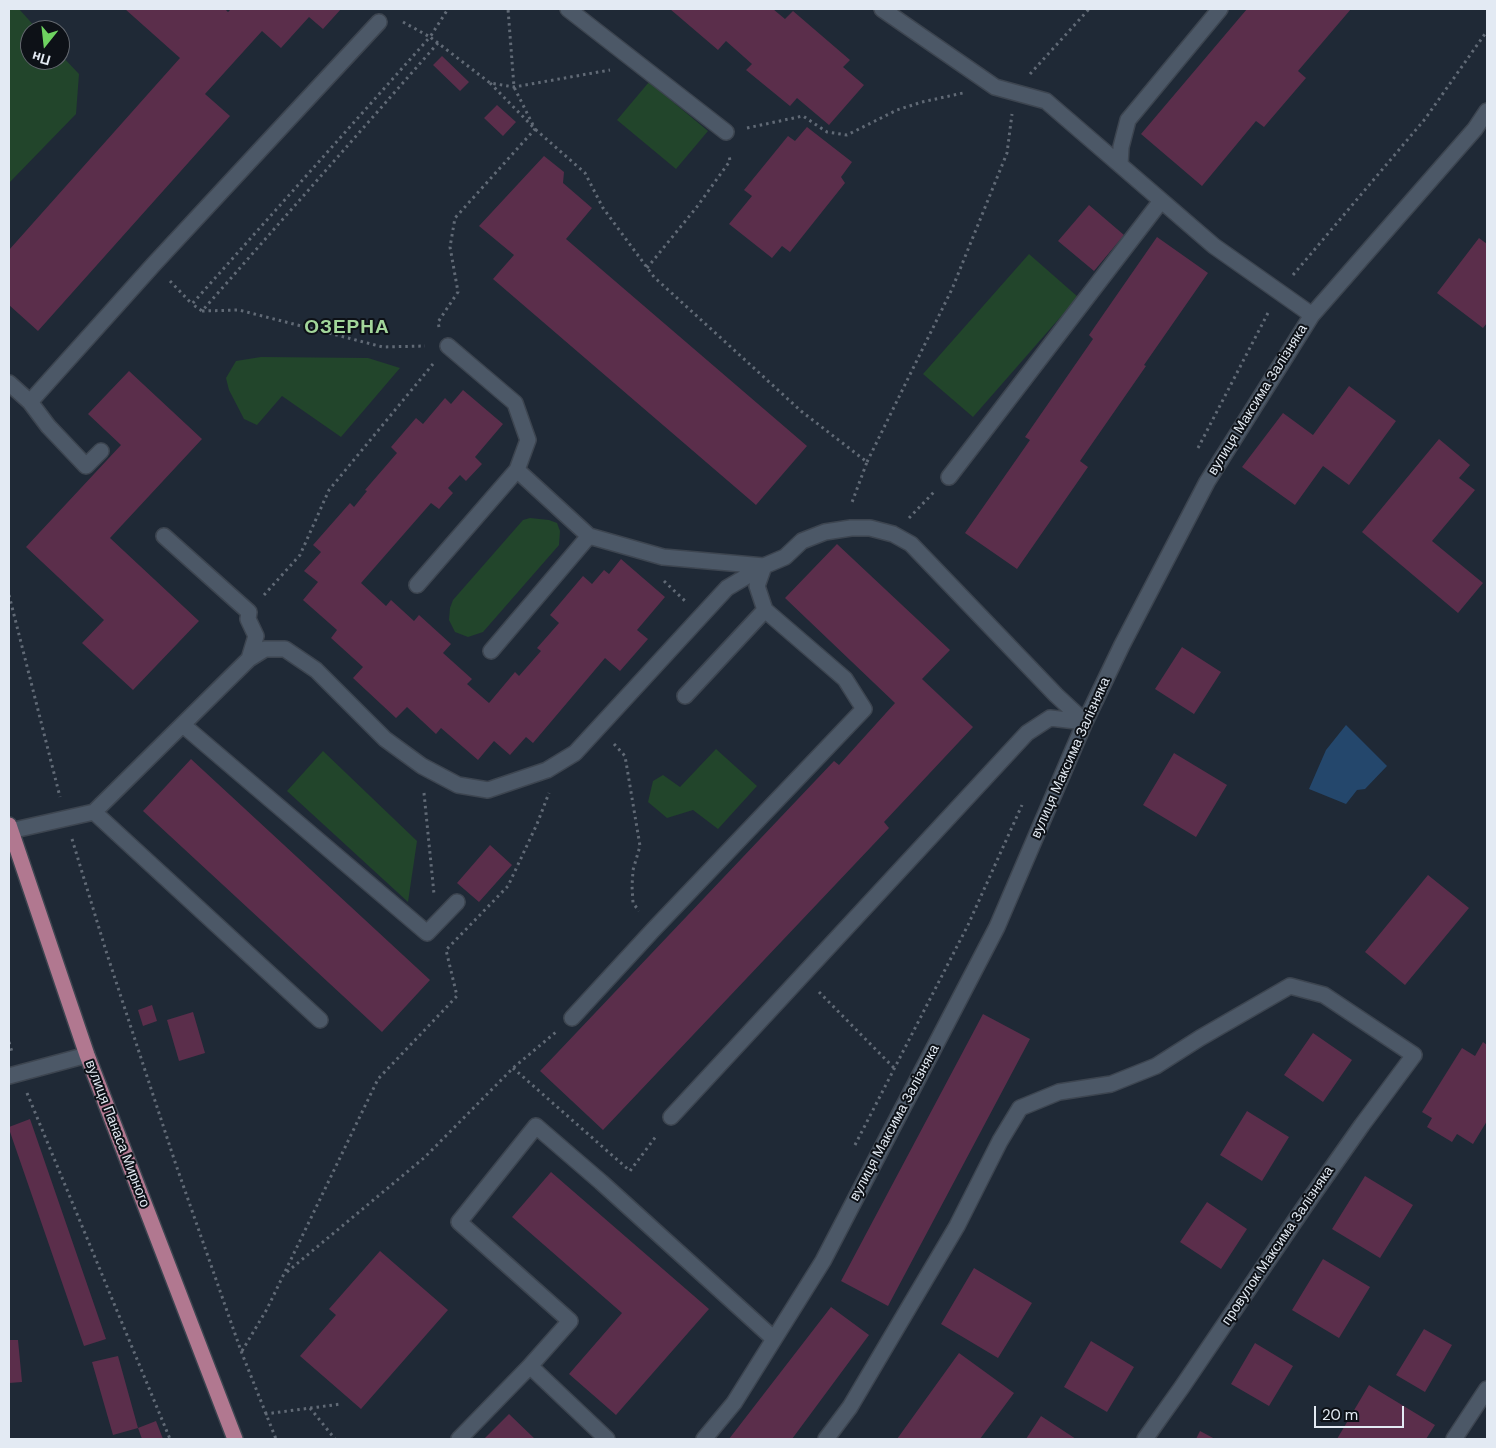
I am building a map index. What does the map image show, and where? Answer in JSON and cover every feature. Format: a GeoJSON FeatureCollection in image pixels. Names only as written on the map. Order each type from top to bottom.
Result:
{"type":"FeatureCollection","features":[{"type":"Feature","properties":{"kind":"main road","name":"вулиця Панаса Мирного"},"geometry":{"type":"LineString","coordinates":[[10,828],[86,1055],[235,1439]]}},
{"type":"Feature","properties":{"kind":"street"},"geometry":{"type":"LineString","coordinates":[[568,9],[726,132]]}},
{"type":"Feature","properties":{"kind":"street"},"geometry":{"type":"LineString","coordinates":[[882,9],[995,87],[1046,101],[1214,246],[1312,314]]}},
{"type":"Feature","properties":{"kind":"street"},"geometry":{"type":"LineString","coordinates":[[1120,165],[1121,147],[1128,120],[1220,9]]}},
{"type":"Feature","properties":{"kind":"street"},"geometry":{"type":"LineString","coordinates":[[30,402],[154,264],[379,22]]}},
{"type":"Feature","properties":{"kind":"street","name":"вулиця Максима Залізняка"},"geometry":{"type":"LineString","coordinates":[[704,1439],[734,1403],[823,1262],[998,927],[1085,722],[1122,645],[1207,482],[1312,314],[1475,129],[1487,111]]}},
{"type":"Feature","properties":{"kind":"street"},"geometry":{"type":"LineString","coordinates":[[949,478],[1161,201]]}},
{"type":"Feature","properties":{"kind":"street"},"geometry":{"type":"LineString","coordinates":[[417,585],[517,470],[528,440],[515,403],[448,346]]}},
{"type":"Feature","properties":{"kind":"street"},"geometry":{"type":"LineString","coordinates":[[9,383],[30,402],[48,426],[86,466],[101,451]]}},
{"type":"Feature","properties":{"kind":"street"},"geometry":{"type":"LineString","coordinates":[[517,470],[590,536],[663,557],[764,566]]}},
{"type":"Feature","properties":{"kind":"street"},"geometry":{"type":"LineString","coordinates":[[10,828],[94,812],[249,659],[265,649],[286,649],[316,670],[385,739],[422,766],[458,785],[488,790],[547,770],[575,753],[727,588],[764,566],[784,557],[802,542],[825,532],[842,530],[870,528],[893,534],[912,544],[1056,695],[1085,722]]}},
{"type":"Feature","properties":{"kind":"street"},"geometry":{"type":"LineString","coordinates":[[164,536],[249,612],[248,619],[256,636],[249,659]]}},
{"type":"Feature","properties":{"kind":"street"},"geometry":{"type":"LineString","coordinates":[[491,651],[590,536]]}},
{"type":"Feature","properties":{"kind":"street"},"geometry":{"type":"LineString","coordinates":[[572,1018],[653,930],[864,709],[845,679],[764,610],[757,586],[764,566]]}},
{"type":"Feature","properties":{"kind":"street"},"geometry":{"type":"LineString","coordinates":[[685,696],[764,610]]}},
{"type":"Feature","properties":{"kind":"street"},"geometry":{"type":"LineString","coordinates":[[671,1117],[1027,733],[1050,718],[1085,722]]}},
{"type":"Feature","properties":{"kind":"street"},"geometry":{"type":"LineString","coordinates":[[183,725],[427,933],[457,902]]}},
{"type":"Feature","properties":{"kind":"street"},"geometry":{"type":"LineString","coordinates":[[94,812],[320,1020]]}},
{"type":"Feature","properties":{"kind":"street","name":"провулок Максима Залізняка"},"geometry":{"type":"LineString","coordinates":[[826,1439],[850,1407],[953,1234],[1000,1141],[1020,1108],[1059,1092],[1111,1084],[1156,1066],[1290,986],[1324,995],[1414,1055],[1344,1149],[1145,1439]]}},
{"type":"Feature","properties":{"kind":"street"},"geometry":{"type":"LineString","coordinates":[[14,1075],[86,1055]]}},
{"type":"Feature","properties":{"kind":"street"},"geometry":{"type":"LineString","coordinates":[[459,1439],[530,1366],[570,1321],[459,1222],[536,1126],[774,1339]]}},
{"type":"Feature","properties":{"kind":"street"},"geometry":{"type":"LineString","coordinates":[[530,1366],[607,1439]]}},
{"type":"Feature","properties":{"kind":"street"},"geometry":{"type":"LineString","coordinates":[[1454,1439],[1487,1389]]}},
{"type":"Feature","properties":{"kind":"path"},"geometry":{"type":"LineString","coordinates":[[192,304],[430,37],[448,9]]}},
{"type":"Feature","properties":{"kind":"path"},"geometry":{"type":"LineString","coordinates":[[508,9],[514,87],[535,129]]}},
{"type":"Feature","properties":{"kind":"path"},"geometry":{"type":"LineString","coordinates":[[842,530],[867,462],[952,289],[1007,153],[1014,92],[1088,9]]}},
{"type":"Feature","properties":{"kind":"path"},"geometry":{"type":"LineString","coordinates":[[379,22],[398,20],[430,37],[490,83],[535,129],[585,173],[603,208],[654,277],[801,412],[867,462]]}},
{"type":"Feature","properties":{"kind":"path"},"geometry":{"type":"LineString","coordinates":[[1279,292],[1425,119],[1487,31]]}},
{"type":"Feature","properties":{"kind":"path"},"geometry":{"type":"LineString","coordinates":[[202,311],[438,43]]}},
{"type":"Feature","properties":{"kind":"path"},"geometry":{"type":"LineString","coordinates":[[490,83],[514,87],[640,65]]}},
{"type":"Feature","properties":{"kind":"path"},"geometry":{"type":"LineString","coordinates":[[647,268],[696,208],[730,161],[726,132],[802,116],[827,132],[847,135],[896,110],[922,102],[995,87]]}},
{"type":"Feature","properties":{"kind":"path"},"geometry":{"type":"LineString","coordinates":[[448,346],[438,322],[458,292],[450,247],[455,218],[535,129]]}},
{"type":"Feature","properties":{"kind":"path"},"geometry":{"type":"LineString","coordinates":[[154,264],[192,304],[202,311],[239,310],[383,347],[448,346]]}},
{"type":"Feature","properties":{"kind":"path"},"geometry":{"type":"LineString","coordinates":[[249,612],[300,555],[329,490],[448,346]]}},
{"type":"Feature","properties":{"kind":"path"},"geometry":{"type":"LineString","coordinates":[[893,534],[949,478]]}},
{"type":"Feature","properties":{"kind":"path"},"geometry":{"type":"LineString","coordinates":[[9,595],[66,818],[106,951],[154,1098],[241,1351],[276,1439]]}},
{"type":"Feature","properties":{"kind":"path"},"geometry":{"type":"LineString","coordinates":[[600,727],[625,756],[640,846],[633,870],[633,903],[653,930]]}},
{"type":"Feature","properties":{"kind":"path"},"geometry":{"type":"LineString","coordinates":[[241,1351],[267,1308],[378,1079],[457,996],[434,897],[422,766]]}},
{"type":"Feature","properties":{"kind":"path"},"geometry":{"type":"LineString","coordinates":[[446,950],[508,886],[537,824],[551,786]]}},
{"type":"Feature","properties":{"kind":"path"},"geometry":{"type":"LineString","coordinates":[[854,1146],[968,925],[1024,800]]}},
{"type":"Feature","properties":{"kind":"path"},"geometry":{"type":"LineString","coordinates":[[802,976],[894,1068]]}},
{"type":"Feature","properties":{"kind":"path"},"geometry":{"type":"LineString","coordinates":[[284,1274],[426,1157],[513,1068],[572,1018]]}},
{"type":"Feature","properties":{"kind":"path"},"geometry":{"type":"LineString","coordinates":[[9,1042],[14,1075],[170,1439]]}},
{"type":"Feature","properties":{"kind":"path"},"geometry":{"type":"LineString","coordinates":[[513,1068],[630,1171],[671,1117]]}},
{"type":"Feature","properties":{"kind":"path"},"geometry":{"type":"LineString","coordinates":[[265,1414],[341,1404]]}},
{"type":"Feature","properties":{"kind":"path"},"geometry":{"type":"LineString","coordinates":[[310,1408],[335,1439]]}},
{"type":"Feature","properties":{"kind":"green space"},"geometry":{"type":"Polygon","coordinates":[[[9,9],[19,9],[29,20],[20,20],[20,70],[70,70],[70,65],[79,74],[76,114],[9,183],[9,9]]]}},
{"type":"Feature","properties":{"kind":"green space"},"geometry":{"type":"Polygon","coordinates":[[[649,82],[708,131],[676,169],[617,120],[649,82]]]}},
{"type":"Feature","properties":{"kind":"green space"},"geometry":{"type":"Polygon","coordinates":[[[1029,254],[1078,297],[973,417],[923,374],[1029,254]]]}},
{"type":"Feature","properties":{"kind":"green space"},"geometry":{"type":"Polygon","coordinates":[[[261,357],[368,358],[400,368],[341,437],[282,396],[257,425],[244,419],[229,390],[226,378],[236,361],[261,357]]]}},
{"type":"Feature","properties":{"kind":"green space"},"geometry":{"type":"Polygon","coordinates":[[[530,518],[557,523],[560,531],[559,545],[483,632],[468,637],[455,632],[449,620],[453,600],[523,520],[530,518]]]}},
{"type":"Feature","properties":{"kind":"green space"},"geometry":{"type":"Polygon","coordinates":[[[716,749],[757,786],[718,829],[693,810],[667,818],[648,802],[653,781],[663,775],[680,787],[716,749]]]}},
{"type":"Feature","properties":{"kind":"green space"},"geometry":{"type":"Polygon","coordinates":[[[323,751],[417,841],[408,902],[287,791],[323,751]]]}},
{"type":"Feature","properties":{"kind":"water"},"geometry":{"type":"Polygon","coordinates":[[[1346,725],[1387,766],[1365,789],[1357,790],[1346,804],[1309,789],[1326,750],[1346,725]]]}},
{"type":"Feature","properties":{"kind":"building"},"geometry":{"type":"Polygon","coordinates":[[[125,9],[225,9],[228,12],[231,9],[341,9],[323,29],[309,17],[281,48],[262,31],[205,94],[230,116],[38,331],[9,305],[9,250],[180,58],[125,9]]]}},
{"type":"Feature","properties":{"kind":"building"},"geometry":{"type":"Polygon","coordinates":[[[670,9],[773,9],[785,19],[793,11],[850,60],[843,67],[864,85],[829,125],[797,98],[790,106],[746,70],[752,64],[726,41],[718,50],[670,9]]]}},
{"type":"Feature","properties":{"kind":"building"},"geometry":{"type":"Polygon","coordinates":[[[1247,9],[1351,9],[1298,71],[1306,78],[1264,127],[1256,121],[1202,186],[1141,134],[1247,9]]]}},
{"type":"Feature","properties":{"kind":"building"},"geometry":{"type":"Polygon","coordinates":[[[442,56],[469,82],[460,91],[433,65],[442,56]]]}},
{"type":"Feature","properties":{"kind":"building"},"geometry":{"type":"Polygon","coordinates":[[[497,105],[516,122],[503,136],[484,118],[497,105]]]}},
{"type":"Feature","properties":{"kind":"building"},"geometry":{"type":"Polygon","coordinates":[[[807,127],[852,162],[841,177],[845,183],[790,252],[782,246],[772,258],[729,224],[752,196],[744,190],[788,136],[795,141],[807,127]]]}},
{"type":"Feature","properties":{"kind":"building"},"geometry":{"type":"Polygon","coordinates":[[[544,156],[564,172],[563,183],[592,208],[566,239],[807,446],[756,505],[493,279],[514,255],[479,226],[544,156]]]}},
{"type":"Feature","properties":{"kind":"building"},"geometry":{"type":"Polygon","coordinates":[[[1089,205],[1124,235],[1094,271],[1058,241],[1089,205]]]}},
{"type":"Feature","properties":{"kind":"building"},"geometry":{"type":"Polygon","coordinates":[[[1157,237],[1208,273],[1080,461],[1088,467],[1017,569],[965,533],[1030,440],[1025,437],[1093,339],[1089,335],[1157,237]]]}},
{"type":"Feature","properties":{"kind":"building"},"geometry":{"type":"Polygon","coordinates":[[[1479,238],[1487,244],[1487,323],[1483,328],[1437,293],[1479,238]]]}},
{"type":"Feature","properties":{"kind":"building"},"geometry":{"type":"Polygon","coordinates":[[[129,371],[202,439],[110,538],[199,621],[133,690],[82,643],[104,620],[26,547],[121,445],[88,414],[129,371]]]}},
{"type":"Feature","properties":{"kind":"building"},"geometry":{"type":"Polygon","coordinates":[[[1349,386],[1396,421],[1349,485],[1323,466],[1295,505],[1242,467],[1283,413],[1313,435],[1349,386]]]}},
{"type":"Feature","properties":{"kind":"building"},"geometry":{"type":"Polygon","coordinates":[[[463,390],[503,424],[475,457],[482,464],[466,481],[460,475],[448,488],[453,493],[439,509],[431,503],[361,583],[386,606],[391,600],[414,621],[419,615],[451,644],[443,653],[472,679],[467,684],[489,703],[515,672],[519,676],[541,651],[537,648],[559,623],[550,615],[583,576],[592,584],[604,570],[609,574],[621,559],[665,597],[637,630],[648,639],[620,671],[605,658],[533,743],[526,737],[510,755],[494,741],[478,760],[441,728],[436,734],[407,707],[396,718],[353,678],[363,667],[331,638],[337,630],[303,600],[318,582],[304,571],[321,552],[313,545],[350,503],[354,507],[367,491],[365,490],[397,453],[391,447],[416,418],[423,424],[445,398],[451,404],[463,390]]]}},
{"type":"Feature","properties":{"kind":"building"},"geometry":{"type":"Polygon","coordinates":[[[1439,439],[1470,465],[1459,478],[1475,490],[1432,541],[1483,583],[1458,613],[1362,532],[1439,439]]]}},
{"type":"Feature","properties":{"kind":"building"},"geometry":{"type":"Polygon","coordinates":[[[837,544],[950,650],[922,679],[973,727],[884,822],[889,828],[603,1130],[540,1071],[834,761],[839,765],[895,703],[785,598],[837,544]]]}},
{"type":"Feature","properties":{"kind":"building"},"geometry":{"type":"Polygon","coordinates":[[[1182,647],[1221,672],[1194,714],[1155,689],[1182,647]]]}},
{"type":"Feature","properties":{"kind":"building"},"geometry":{"type":"Polygon","coordinates":[[[1174,753],[1227,785],[1196,837],[1143,805],[1174,753]]]}},
{"type":"Feature","properties":{"kind":"building"},"geometry":{"type":"Polygon","coordinates":[[[191,759],[430,980],[382,1032],[143,811],[191,759]]]}},
{"type":"Feature","properties":{"kind":"building"},"geometry":{"type":"Polygon","coordinates":[[[490,845],[512,865],[479,902],[457,883],[490,845]]]}},
{"type":"Feature","properties":{"kind":"building"},"geometry":{"type":"Polygon","coordinates":[[[1428,875],[1469,908],[1405,985],[1365,952],[1428,875]]]}},
{"type":"Feature","properties":{"kind":"building"},"geometry":{"type":"Polygon","coordinates":[[[152,1005],[157,1021],[143,1026],[138,1010],[152,1005]]]}},
{"type":"Feature","properties":{"kind":"building"},"geometry":{"type":"Polygon","coordinates":[[[193,1012],[205,1053],[179,1061],[167,1020],[193,1012]]]}},
{"type":"Feature","properties":{"kind":"building"},"geometry":{"type":"Polygon","coordinates":[[[983,1014],[1030,1039],[888,1306],[841,1281],[983,1014]]]}},
{"type":"Feature","properties":{"kind":"building"},"geometry":{"type":"Polygon","coordinates":[[[1313,1033],[1352,1060],[1323,1102],[1284,1075],[1313,1033]]]}},
{"type":"Feature","properties":{"kind":"building"},"geometry":{"type":"Polygon","coordinates":[[[1483,1042],[1487,1045],[1487,1121],[1473,1144],[1457,1134],[1452,1142],[1427,1127],[1432,1118],[1422,1112],[1462,1048],[1475,1056],[1483,1042]]]}},
{"type":"Feature","properties":{"kind":"building"},"geometry":{"type":"Polygon","coordinates":[[[1247,1111],[1289,1137],[1262,1181],[1220,1155],[1247,1111]]]}},
{"type":"Feature","properties":{"kind":"building"},"geometry":{"type":"Polygon","coordinates":[[[30,1119],[106,1339],[84,1346],[9,1129],[9,1127],[30,1119]]]}},
{"type":"Feature","properties":{"kind":"building"},"geometry":{"type":"Polygon","coordinates":[[[551,1172],[709,1309],[616,1415],[569,1374],[622,1313],[512,1217],[551,1172]]]}},
{"type":"Feature","properties":{"kind":"building"},"geometry":{"type":"Polygon","coordinates":[[[1365,1176],[1413,1205],[1380,1258],[1332,1229],[1365,1176]]]}},
{"type":"Feature","properties":{"kind":"building"},"geometry":{"type":"Polygon","coordinates":[[[1207,1202],[1247,1229],[1221,1269],[1180,1242],[1207,1202]]]}},
{"type":"Feature","properties":{"kind":"building"},"geometry":{"type":"Polygon","coordinates":[[[380,1251],[448,1310],[361,1409],[300,1356],[336,1315],[329,1309],[380,1251]]]}},
{"type":"Feature","properties":{"kind":"building"},"geometry":{"type":"Polygon","coordinates":[[[1323,1259],[1370,1287],[1339,1338],[1292,1310],[1323,1259]]]}},
{"type":"Feature","properties":{"kind":"building"},"geometry":{"type":"Polygon","coordinates":[[[974,1268],[1032,1303],[998,1358],[941,1324],[974,1268]]]}},
{"type":"Feature","properties":{"kind":"building"},"geometry":{"type":"Polygon","coordinates":[[[831,1307],[869,1335],[792,1439],[729,1439],[831,1307]]]}},
{"type":"Feature","properties":{"kind":"building"},"geometry":{"type":"Polygon","coordinates":[[[1424,1329],[1452,1345],[1425,1392],[1396,1375],[1424,1329]]]}},
{"type":"Feature","properties":{"kind":"building"},"geometry":{"type":"Polygon","coordinates":[[[9,1340],[18,1340],[22,1382],[9,1383],[9,1340]]]}},
{"type":"Feature","properties":{"kind":"building"},"geometry":{"type":"Polygon","coordinates":[[[1091,1341],[1134,1367],[1107,1412],[1064,1387],[1091,1341]]]}},
{"type":"Feature","properties":{"kind":"building"},"geometry":{"type":"Polygon","coordinates":[[[1255,1343],[1293,1366],[1269,1406],[1231,1384],[1255,1343]]]}},
{"type":"Feature","properties":{"kind":"building"},"geometry":{"type":"Polygon","coordinates":[[[959,1353],[1014,1393],[980,1439],[897,1439],[959,1353]]]}},
{"type":"Feature","properties":{"kind":"building"},"geometry":{"type":"Polygon","coordinates":[[[118,1356],[138,1428],[113,1435],[92,1362],[118,1356]]]}},
{"type":"Feature","properties":{"kind":"building"},"geometry":{"type":"Polygon","coordinates":[[[1369,1385],[1435,1425],[1426,1439],[1337,1439],[1369,1385]]]}},
{"type":"Feature","properties":{"kind":"building"},"geometry":{"type":"Polygon","coordinates":[[[509,1414],[535,1439],[484,1439],[509,1414]]]}},
{"type":"Feature","properties":{"kind":"building"},"geometry":{"type":"Polygon","coordinates":[[[1041,1416],[1076,1439],[1026,1439],[1041,1416]]]}},
{"type":"Feature","properties":{"kind":"building"},"geometry":{"type":"Polygon","coordinates":[[[156,1421],[163,1439],[142,1439],[138,1428],[156,1421]]]}},
{"type":"Feature","properties":{"kind":"building"},"geometry":{"type":"Polygon","coordinates":[[[1200,1431],[1215,1439],[1196,1439],[1200,1431]]]}},
{"type":"Feature","properties":{"kind":"district","name":"ОЗЕРНА"},"geometry":{"type":"Point","coordinates":[347,328]}}]}
